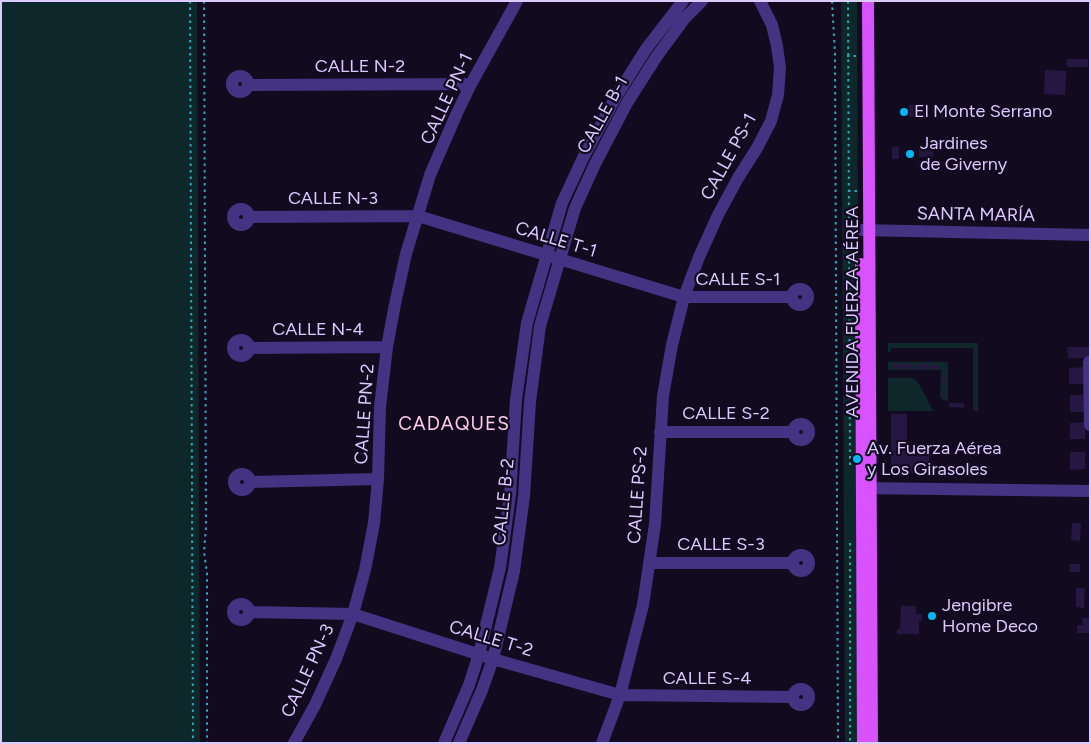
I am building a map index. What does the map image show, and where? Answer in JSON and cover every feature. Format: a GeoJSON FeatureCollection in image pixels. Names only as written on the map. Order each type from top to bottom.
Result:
{"type":"FeatureCollection","features":[{"type":"Feature","properties":{"kind":"main road","name":"AVENIDA FUERZA AÉREA"},"geometry":{"type":"LineString","coordinates":[[860,1],[854,56],[854,191],[865,230]]}},
{"type":"Feature","properties":{"kind":"main road","name":"AVENIDA FUERZA AÉREA"},"geometry":{"type":"LineString","coordinates":[[868,1],[865,230],[867,488],[872,743]]}},
{"type":"Feature","properties":{"kind":"main road","name":"AVENIDA FUERZA AÉREA"},"geometry":{"type":"LineString","coordinates":[[863,743],[867,488]]}},
{"type":"Feature","properties":{"kind":"street"},"geometry":{"type":"LineString","coordinates":[[509,1],[509,15]]}},
{"type":"Feature","properties":{"kind":"street","name":"CALLE PN-1"},"geometry":{"type":"LineString","coordinates":[[418,216],[430,175],[471,84],[517,1]]}},
{"type":"Feature","properties":{"kind":"street","name":"CALLE B-1"},"geometry":{"type":"LineString","coordinates":[[559,259],[575,208],[596,164],[622,99],[646,49],[683,1]]}},
{"type":"Feature","properties":{"kind":"street","name":"CALLE B-1"},"geometry":{"type":"LineString","coordinates":[[545,255],[562,203],[583,158],[622,99],[685,18],[702,1]]}},
{"type":"Feature","properties":{"kind":"street","name":"CALLE PS-1"},"geometry":{"type":"LineString","coordinates":[[684,297],[699,256],[718,215],[771,121],[778,95],[780,68],[777,46],[772,25],[760,1]]}},
{"type":"Feature","properties":{"kind":"street","name":"CALLE N-2"},"geometry":{"type":"LineString","coordinates":[[249,84],[471,84]]}},
{"type":"Feature","properties":{"kind":"street","name":"CALLE T-1"},"geometry":{"type":"LineString","coordinates":[[418,216],[684,297]]}},
{"type":"Feature","properties":{"kind":"street","name":"CALLE N-3"},"geometry":{"type":"LineString","coordinates":[[249,217],[418,216]]}},
{"type":"Feature","properties":{"kind":"street","name":"CALLE PN-2"},"geometry":{"type":"LineString","coordinates":[[353,614],[365,570],[372,532],[378,480],[380,407],[387,347],[400,279],[418,216]]}},
{"type":"Feature","properties":{"kind":"street","name":"SANTA MARÍA"},"geometry":{"type":"LineString","coordinates":[[865,230],[1090,235]]}},
{"type":"Feature","properties":{"kind":"street","name":"CALLE B-2"},"geometry":{"type":"LineString","coordinates":[[444,743],[470,685],[500,568],[510,495],[516,400],[527,323],[545,255]]}},
{"type":"Feature","properties":{"kind":"street","name":"CALLE B-2"},"geometry":{"type":"LineString","coordinates":[[458,743],[482,690],[493,659],[514,571],[524,496],[530,402],[540,326],[559,259]]}},
{"type":"Feature","properties":{"kind":"street","name":"CALLE S-1"},"geometry":{"type":"LineString","coordinates":[[684,297],[791,297]]}},
{"type":"Feature","properties":{"kind":"street","name":"CALLE PS-2"},"geometry":{"type":"LineString","coordinates":[[602,743],[620,695],[643,605],[655,524],[663,396],[672,345],[684,297]]}},
{"type":"Feature","properties":{"kind":"street","name":"CALLE N-4"},"geometry":{"type":"LineString","coordinates":[[250,348],[387,347]]}},
{"type":"Feature","properties":{"kind":"street"},"geometry":{"type":"LineString","coordinates":[[1089,362],[1090,426]]}},
{"type":"Feature","properties":{"kind":"street","name":"CALLE S-2"},"geometry":{"type":"LineString","coordinates":[[660,432],[792,432]]}},
{"type":"Feature","properties":{"kind":"street"},"geometry":{"type":"LineString","coordinates":[[250,482],[378,480]]}},
{"type":"Feature","properties":{"kind":"street"},"geometry":{"type":"LineString","coordinates":[[867,488],[1090,491]]}},
{"type":"Feature","properties":{"kind":"street","name":"CALLE S-3"},"geometry":{"type":"LineString","coordinates":[[650,562],[793,563]]}},
{"type":"Feature","properties":{"kind":"street","name":"CALLE T-2"},"geometry":{"type":"LineString","coordinates":[[250,612],[353,614],[493,659],[620,695]]}},
{"type":"Feature","properties":{"kind":"street","name":"CALLE PN-3"},"geometry":{"type":"LineString","coordinates":[[294,743],[336,659],[353,614]]}},
{"type":"Feature","properties":{"kind":"street","name":"CALLE S-4"},"geometry":{"type":"LineString","coordinates":[[620,695],[793,697]]}},
{"type":"Feature","properties":{"kind":"path"},"geometry":{"type":"LineString","coordinates":[[190,1],[193,743]]}},
{"type":"Feature","properties":{"kind":"path"},"geometry":{"type":"LineString","coordinates":[[204,1],[206,527],[204,552],[206,574],[207,743]]}},
{"type":"Feature","properties":{"kind":"path"},"geometry":{"type":"LineString","coordinates":[[832,1],[835,54],[838,743]]}},
{"type":"Feature","properties":{"kind":"path"},"geometry":{"type":"LineString","coordinates":[[848,1],[854,56],[850,470]]}},
{"type":"Feature","properties":{"kind":"path"},"geometry":{"type":"LineString","coordinates":[[850,537],[850,743]]}},
{"type":"Feature","properties":{"kind":"green space"},"geometry":{"type":"Polygon","coordinates":[[[1,1],[197,1],[200,743],[1,743],[1,1]]]}},
{"type":"Feature","properties":{"kind":"green space"},"geometry":{"type":"Polygon","coordinates":[[[841,1],[857,1],[860,743],[845,743],[841,1]]]}},
{"type":"Feature","properties":{"kind":"green space"},"geometry":{"type":"Polygon","coordinates":[[[888,343],[978,343],[978,411],[973,411],[973,348],[891,348],[891,352],[888,352],[888,343]]]}},
{"type":"Feature","properties":{"kind":"green space"},"geometry":{"type":"Polygon","coordinates":[[[888,362],[948,362],[948,401],[940,397],[941,370],[888,370],[888,362]]]}},
{"type":"Feature","properties":{"kind":"green space"},"geometry":{"type":"Polygon","coordinates":[[[888,378],[912,378],[916,380],[933,411],[888,411],[888,378]]]}},
{"type":"Feature","properties":{"kind":"building"},"geometry":{"type":"Polygon","coordinates":[[[1067,59],[1088,59],[1088,67],[1067,67],[1067,59]]]}},
{"type":"Feature","properties":{"kind":"building"},"geometry":{"type":"Polygon","coordinates":[[[1045,70],[1066,71],[1065,95],[1044,94],[1045,70]]]}},
{"type":"Feature","properties":{"kind":"building"},"geometry":{"type":"Polygon","coordinates":[[[909,105],[926,105],[926,117],[909,117],[909,105]]]}},
{"type":"Feature","properties":{"kind":"building"},"geometry":{"type":"Polygon","coordinates":[[[935,107],[948,107],[948,111],[960,111],[960,118],[941,118],[941,114],[935,115],[935,107]]]}},
{"type":"Feature","properties":{"kind":"building"},"geometry":{"type":"Polygon","coordinates":[[[892,147],[899,147],[899,159],[892,159],[892,147]]]}},
{"type":"Feature","properties":{"kind":"building"},"geometry":{"type":"Polygon","coordinates":[[[919,147],[933,148],[933,157],[919,157],[919,147]]]}},
{"type":"Feature","properties":{"kind":"building"},"geometry":{"type":"Polygon","coordinates":[[[918,163],[927,163],[927,168],[918,168],[918,163]]]}},
{"type":"Feature","properties":{"kind":"building"},"geometry":{"type":"Polygon","coordinates":[[[1067,347],[1090,347],[1090,358],[1068,358],[1067,347]]]}},
{"type":"Feature","properties":{"kind":"building"},"geometry":{"type":"Polygon","coordinates":[[[892,364],[900,364],[900,369],[893,369],[892,364]]]}},
{"type":"Feature","properties":{"kind":"building"},"geometry":{"type":"Polygon","coordinates":[[[901,364],[911,364],[911,369],[901,369],[901,364]]]}},
{"type":"Feature","properties":{"kind":"building"},"geometry":{"type":"Polygon","coordinates":[[[913,364],[918,364],[918,369],[913,370],[913,364]]]}},
{"type":"Feature","properties":{"kind":"building"},"geometry":{"type":"Polygon","coordinates":[[[921,364],[930,364],[930,370],[921,370],[921,364]]]}},
{"type":"Feature","properties":{"kind":"building"},"geometry":{"type":"Polygon","coordinates":[[[932,365],[939,365],[939,369],[932,369],[932,365]]]}},
{"type":"Feature","properties":{"kind":"building"},"geometry":{"type":"Polygon","coordinates":[[[1084,367],[1084,384],[1069,384],[1069,368],[1084,367]]]}},
{"type":"Feature","properties":{"kind":"building"},"geometry":{"type":"Polygon","coordinates":[[[941,374],[945,374],[945,382],[941,382],[941,374]]]}},
{"type":"Feature","properties":{"kind":"building"},"geometry":{"type":"Polygon","coordinates":[[[941,389],[945,389],[945,397],[941,397],[941,389]]]}},
{"type":"Feature","properties":{"kind":"building"},"geometry":{"type":"Polygon","coordinates":[[[1070,395],[1085,395],[1085,412],[1070,412],[1070,395]]]}},
{"type":"Feature","properties":{"kind":"building"},"geometry":{"type":"Polygon","coordinates":[[[949,403],[964,403],[964,408],[949,407],[949,403]]]}},
{"type":"Feature","properties":{"kind":"building"},"geometry":{"type":"Polygon","coordinates":[[[891,414],[907,414],[907,456],[929,456],[929,473],[891,472],[891,414]]]}},
{"type":"Feature","properties":{"kind":"building"},"geometry":{"type":"Polygon","coordinates":[[[1085,422],[1085,439],[1070,439],[1070,423],[1085,422]]]}},
{"type":"Feature","properties":{"kind":"building"},"geometry":{"type":"Polygon","coordinates":[[[1070,452],[1085,452],[1085,469],[1070,470],[1070,452]]]}},
{"type":"Feature","properties":{"kind":"building"},"geometry":{"type":"Polygon","coordinates":[[[1072,523],[1081,523],[1080,541],[1071,540],[1072,523]]]}},
{"type":"Feature","properties":{"kind":"building"},"geometry":{"type":"Polygon","coordinates":[[[1069,564],[1080,564],[1080,572],[1069,572],[1069,564]]]}},
{"type":"Feature","properties":{"kind":"building"},"geometry":{"type":"Polygon","coordinates":[[[1076,588],[1085,588],[1084,608],[1076,607],[1076,588]]]}},
{"type":"Feature","properties":{"kind":"building"},"geometry":{"type":"Polygon","coordinates":[[[901,606],[916,606],[916,614],[922,614],[922,621],[919,621],[919,634],[897,634],[897,629],[900,629],[901,606]]]}},
{"type":"Feature","properties":{"kind":"building"},"geometry":{"type":"Polygon","coordinates":[[[1082,618],[1090,618],[1090,633],[1077,633],[1077,625],[1083,625],[1082,618]]]}},
{"type":"Feature","properties":{"kind":"place","name":"El Monte Serrano"},"geometry":{"type":"Point","coordinates":[904,112]}},
{"type":"Feature","properties":{"kind":"place","name":"Jardines de Giverny"},"geometry":{"type":"Point","coordinates":[910,154]}},
{"type":"Feature","properties":{"kind":"place","name":"Av. Fuerza Aérea y Los Girasoles"},"geometry":{"type":"Point","coordinates":[857,459]}},
{"type":"Feature","properties":{"kind":"place","name":"Jengibre Home Deco"},"geometry":{"type":"Point","coordinates":[932,616]}},
{"type":"Feature","properties":{"kind":"district","name":"CADAQUES"},"geometry":{"type":"Point","coordinates":[454,424]}}]}
